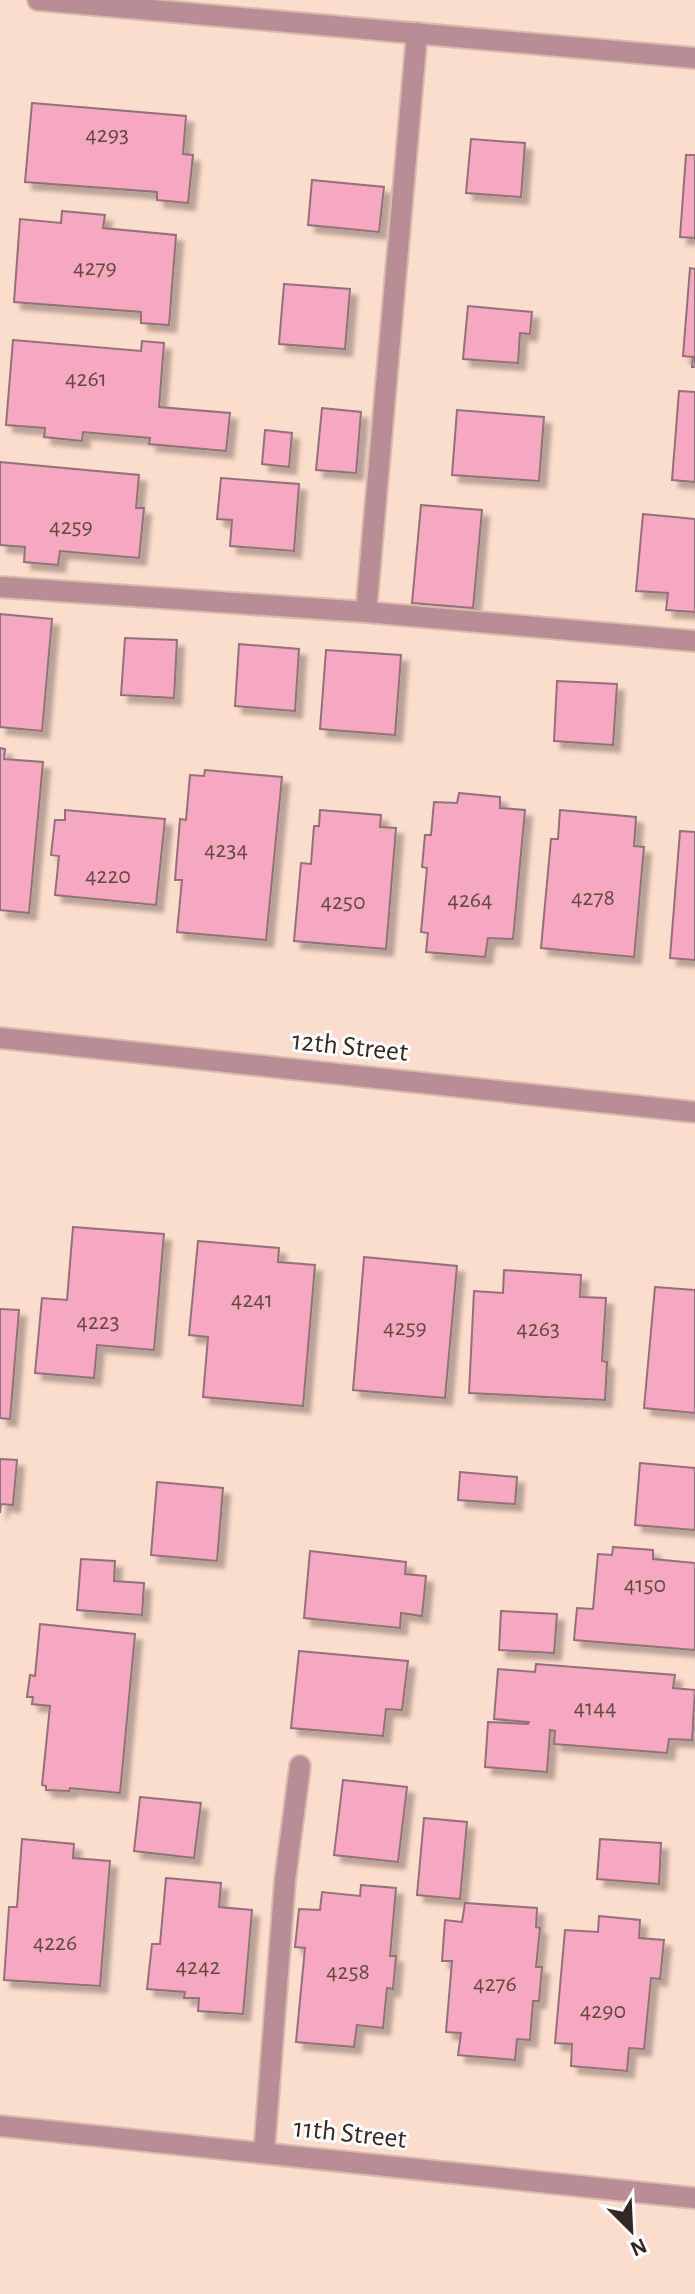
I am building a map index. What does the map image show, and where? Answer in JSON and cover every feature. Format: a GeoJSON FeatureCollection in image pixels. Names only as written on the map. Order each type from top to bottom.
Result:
{"type":"FeatureCollection","features":[{"type":"Feature","properties":{"kind":"street"},"geometry":{"type":"LineString","coordinates":[[38,0],[695,58]]}},
{"type":"Feature","properties":{"kind":"street"},"geometry":{"type":"LineString","coordinates":[[366,612],[417,33]]}},
{"type":"Feature","properties":{"kind":"street"},"geometry":{"type":"LineString","coordinates":[[0,587],[366,612],[695,641]]}},
{"type":"Feature","properties":{"kind":"street","name":"12th Street"},"geometry":{"type":"LineString","coordinates":[[0,1038],[695,1112]]}},
{"type":"Feature","properties":{"kind":"street"},"geometry":{"type":"LineString","coordinates":[[264,2153],[285,1880],[300,1766]]}},
{"type":"Feature","properties":{"kind":"street","name":"11th Street"},"geometry":{"type":"LineString","coordinates":[[0,2126],[695,2198]]}},
{"type":"Feature","properties":{"kind":"building"},"geometry":{"type":"Polygon","coordinates":[[[32,103],[186,116],[183,154],[193,155],[188,203],[157,200],[157,192],[25,182],[32,103]]]}},
{"type":"Feature","properties":{"kind":"building"},"geometry":{"type":"Polygon","coordinates":[[[471,139],[525,143],[521,197],[466,193],[471,139]]]}},
{"type":"Feature","properties":{"kind":"building"},"geometry":{"type":"Polygon","coordinates":[[[686,155],[695,155],[695,238],[680,237],[686,155]]]}},
{"type":"Feature","properties":{"kind":"building"},"geometry":{"type":"Polygon","coordinates":[[[312,180],[384,187],[379,232],[308,225],[312,180]]]}},
{"type":"Feature","properties":{"kind":"building"},"geometry":{"type":"Polygon","coordinates":[[[62,211],[105,215],[103,228],[176,235],[169,325],[141,323],[141,312],[14,302],[20,219],[61,223],[62,211]]]}},
{"type":"Feature","properties":{"kind":"building"},"geometry":{"type":"Polygon","coordinates":[[[690,268],[695,269],[695,367],[692,367],[693,357],[683,356],[690,268]]]}},
{"type":"Feature","properties":{"kind":"building"},"geometry":{"type":"Polygon","coordinates":[[[284,284],[350,289],[345,349],[279,344],[284,284]]]}},
{"type":"Feature","properties":{"kind":"building"},"geometry":{"type":"Polygon","coordinates":[[[468,306],[532,312],[530,334],[520,333],[518,363],[463,359],[468,306]]]}},
{"type":"Feature","properties":{"kind":"building"},"geometry":{"type":"Polygon","coordinates":[[[13,340],[141,351],[142,341],[164,343],[159,407],[230,413],[226,451],[149,444],[150,438],[83,432],[82,441],[44,437],[45,428],[6,425],[13,340]]]}},
{"type":"Feature","properties":{"kind":"building"},"geometry":{"type":"Polygon","coordinates":[[[679,391],[695,392],[695,482],[672,480],[679,391]]]}},
{"type":"Feature","properties":{"kind":"building"},"geometry":{"type":"Polygon","coordinates":[[[322,408],[361,412],[356,473],[316,470],[322,408]]]}},
{"type":"Feature","properties":{"kind":"building"},"geometry":{"type":"Polygon","coordinates":[[[457,410],[544,417],[539,481],[452,475],[457,410]]]}},
{"type":"Feature","properties":{"kind":"building"},"geometry":{"type":"Polygon","coordinates":[[[265,430],[292,433],[289,467],[262,464],[265,430]]]}},
{"type":"Feature","properties":{"kind":"building"},"geometry":{"type":"Polygon","coordinates":[[[0,462],[139,475],[136,508],[144,508],[139,558],[60,551],[58,565],[24,562],[25,547],[0,545],[0,462]]]}},
{"type":"Feature","properties":{"kind":"building"},"geometry":{"type":"Polygon","coordinates":[[[221,478],[299,484],[294,551],[230,546],[232,520],[217,519],[221,478]]]}},
{"type":"Feature","properties":{"kind":"building"},"geometry":{"type":"Polygon","coordinates":[[[421,505],[482,510],[473,608],[412,603],[421,505]]]}},
{"type":"Feature","properties":{"kind":"building"},"geometry":{"type":"Polygon","coordinates":[[[643,514],[695,519],[695,612],[666,610],[668,593],[636,591],[643,514]]]}},
{"type":"Feature","properties":{"kind":"building"},"geometry":{"type":"Polygon","coordinates":[[[0,614],[52,619],[42,731],[0,727],[0,614]]]}},
{"type":"Feature","properties":{"kind":"building"},"geometry":{"type":"Polygon","coordinates":[[[125,638],[177,640],[174,698],[121,695],[125,638]]]}},
{"type":"Feature","properties":{"kind":"building"},"geometry":{"type":"Polygon","coordinates":[[[239,644],[299,649],[295,711],[235,706],[239,644]]]}},
{"type":"Feature","properties":{"kind":"building"},"geometry":{"type":"Polygon","coordinates":[[[326,650],[401,655],[395,735],[320,729],[326,650]]]}},
{"type":"Feature","properties":{"kind":"building"},"geometry":{"type":"Polygon","coordinates":[[[557,681],[617,684],[613,745],[554,741],[557,681]]]}},
{"type":"Feature","properties":{"kind":"building"},"geometry":{"type":"Polygon","coordinates":[[[0,748],[5,749],[4,759],[43,762],[29,913],[0,910],[0,748]]]}},
{"type":"Feature","properties":{"kind":"building"},"geometry":{"type":"Polygon","coordinates":[[[205,770],[282,777],[266,940],[177,932],[182,880],[175,880],[180,819],[186,820],[190,775],[204,776],[205,770]]]}},
{"type":"Feature","properties":{"kind":"building"},"geometry":{"type":"Polygon","coordinates":[[[459,793],[500,797],[500,808],[525,810],[513,939],[488,938],[485,957],[426,952],[428,933],[421,932],[427,868],[422,867],[425,835],[431,835],[434,802],[457,803],[459,793]]]}},
{"type":"Feature","properties":{"kind":"building"},"geometry":{"type":"Polygon","coordinates":[[[65,810],[165,819],[156,905],[55,895],[59,856],[51,855],[55,820],[65,820],[65,810]]]}},
{"type":"Feature","properties":{"kind":"building"},"geometry":{"type":"Polygon","coordinates":[[[320,810],[381,815],[380,827],[396,828],[386,949],[294,941],[301,863],[311,864],[314,826],[319,826],[320,810]]]}},
{"type":"Feature","properties":{"kind":"building"},"geometry":{"type":"Polygon","coordinates":[[[560,810],[636,817],[634,846],[644,847],[634,957],[541,948],[551,839],[558,839],[560,810]]]}},
{"type":"Feature","properties":{"kind":"building"},"geometry":{"type":"Polygon","coordinates":[[[680,831],[695,832],[695,960],[670,958],[680,831]]]}},
{"type":"Feature","properties":{"kind":"building"},"geometry":{"type":"Polygon","coordinates":[[[73,1227],[164,1234],[154,1350],[97,1345],[94,1378],[35,1373],[42,1298],[67,1300],[73,1227]]]}},
{"type":"Feature","properties":{"kind":"building"},"geometry":{"type":"Polygon","coordinates":[[[198,1241],[279,1248],[278,1262],[315,1265],[303,1406],[203,1397],[208,1337],[189,1335],[198,1241]]]}},
{"type":"Feature","properties":{"kind":"building"},"geometry":{"type":"Polygon","coordinates":[[[364,1257],[457,1266],[445,1398],[353,1390],[364,1257]]]}},
{"type":"Feature","properties":{"kind":"building"},"geometry":{"type":"Polygon","coordinates":[[[504,1270],[581,1275],[580,1297],[606,1298],[602,1361],[607,1362],[605,1400],[469,1393],[474,1291],[503,1293],[504,1270]]]}},
{"type":"Feature","properties":{"kind":"building"},"geometry":{"type":"Polygon","coordinates":[[[655,1287],[695,1290],[695,1413],[644,1408],[655,1287]]]}},
{"type":"Feature","properties":{"kind":"building"},"geometry":{"type":"Polygon","coordinates":[[[0,1309],[19,1310],[10,1419],[0,1418],[0,1309]]]}},
{"type":"Feature","properties":{"kind":"building"},"geometry":{"type":"Polygon","coordinates":[[[0,1459],[17,1460],[13,1505],[1,1504],[0,1513],[0,1459]]]}},
{"type":"Feature","properties":{"kind":"building"},"geometry":{"type":"Polygon","coordinates":[[[640,1463],[695,1468],[695,1530],[635,1525],[640,1463]]]}},
{"type":"Feature","properties":{"kind":"building"},"geometry":{"type":"Polygon","coordinates":[[[460,1472],[517,1477],[515,1504],[458,1500],[460,1472]]]}},
{"type":"Feature","properties":{"kind":"building"},"geometry":{"type":"Polygon","coordinates":[[[157,1482],[223,1488],[217,1561],[151,1555],[157,1482]]]}},
{"type":"Feature","properties":{"kind":"building"},"geometry":{"type":"Polygon","coordinates":[[[613,1547],[653,1550],[653,1559],[695,1563],[695,1650],[574,1640],[577,1608],[593,1609],[598,1554],[612,1555],[613,1547]]]}},
{"type":"Feature","properties":{"kind":"building"},"geometry":{"type":"Polygon","coordinates":[[[310,1551],[406,1562],[405,1574],[426,1576],[422,1616],[401,1613],[400,1628],[304,1618],[310,1551]]]}},
{"type":"Feature","properties":{"kind":"building"},"geometry":{"type":"Polygon","coordinates":[[[81,1559],[115,1561],[114,1581],[144,1583],[142,1615],[77,1610],[81,1559]]]}},
{"type":"Feature","properties":{"kind":"building"},"geometry":{"type":"Polygon","coordinates":[[[501,1611],[557,1614],[554,1653],[499,1650],[501,1611]]]}},
{"type":"Feature","properties":{"kind":"building"},"geometry":{"type":"Polygon","coordinates":[[[40,1624],[135,1634],[120,1793],[70,1788],[69,1791],[46,1790],[46,1786],[42,1785],[50,1706],[32,1704],[33,1697],[27,1697],[30,1675],[35,1676],[40,1624]]]}},
{"type":"Feature","properties":{"kind":"building"},"geometry":{"type":"Polygon","coordinates":[[[299,1651],[408,1661],[402,1710],[386,1709],[383,1736],[291,1728],[299,1651]]]}},
{"type":"Feature","properties":{"kind":"building"},"geometry":{"type":"Polygon","coordinates":[[[536,1664],[675,1675],[673,1688],[695,1690],[692,1740],[669,1739],[667,1753],[554,1744],[555,1731],[550,1730],[547,1772],[485,1767],[488,1722],[529,1722],[494,1719],[498,1669],[535,1672],[536,1664]]]}},
{"type":"Feature","properties":{"kind":"building"},"geometry":{"type":"Polygon","coordinates":[[[343,1780],[407,1787],[398,1862],[334,1855],[343,1780]]]}},
{"type":"Feature","properties":{"kind":"building"},"geometry":{"type":"Polygon","coordinates":[[[140,1797],[201,1803],[194,1858],[134,1851],[140,1797]]]}},
{"type":"Feature","properties":{"kind":"building"},"geometry":{"type":"Polygon","coordinates":[[[424,1818],[467,1822],[460,1899],[417,1895],[424,1818]]]}},
{"type":"Feature","properties":{"kind":"building"},"geometry":{"type":"Polygon","coordinates":[[[22,1839],[74,1844],[73,1858],[110,1861],[100,1986],[4,1980],[9,1907],[17,1907],[22,1839]]]}},
{"type":"Feature","properties":{"kind":"building"},"geometry":{"type":"Polygon","coordinates":[[[600,1839],[661,1843],[659,1884],[597,1879],[600,1839]]]}},
{"type":"Feature","properties":{"kind":"building"},"geometry":{"type":"Polygon","coordinates":[[[166,1878],[221,1883],[219,1907],[252,1910],[243,2014],[198,2011],[199,1998],[184,1998],[185,1992],[147,1989],[152,1944],[160,1944],[166,1878]]]}},
{"type":"Feature","properties":{"kind":"building"},"geometry":{"type":"Polygon","coordinates":[[[361,1885],[396,1888],[390,1956],[396,1956],[393,1989],[387,1988],[383,2028],[357,2025],[354,2047],[296,2042],[305,1948],[295,1947],[299,1909],[320,1910],[322,1892],[360,1896],[361,1885]]]}},
{"type":"Feature","properties":{"kind":"building"},"geometry":{"type":"Polygon","coordinates":[[[465,1903],[537,1908],[536,1927],[540,1928],[536,1967],[542,1967],[539,2001],[533,2001],[530,2040],[517,2039],[515,2060],[458,2055],[461,2033],[446,2032],[452,1961],[442,1961],[445,1920],[462,1922],[465,1903]]]}},
{"type":"Feature","properties":{"kind":"building"},"geometry":{"type":"Polygon","coordinates":[[[599,1916],[640,1920],[639,1938],[664,1940],[660,1979],[651,1978],[644,2049],[629,2048],[627,2071],[571,2066],[572,2044],[555,2043],[565,1930],[598,1932],[599,1916]]]}}]}
